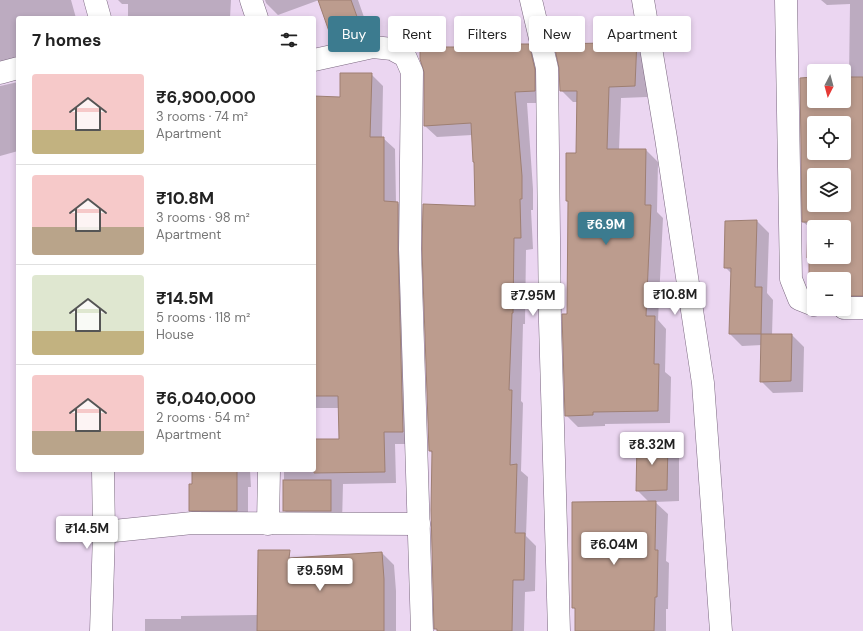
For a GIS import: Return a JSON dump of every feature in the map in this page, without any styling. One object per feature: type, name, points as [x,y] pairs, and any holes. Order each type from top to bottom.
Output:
[{"type":"street","points":[[94,0],[99,16]]},
{"type":"street","points":[[252,0],[256,16]]},
{"type":"street","points":[[531,0],[547,68],[550,322],[559,631]]},
{"type":"street","points":[[643,0],[666,138],[703,383],[721,631]]},
{"type":"street","points":[[786,0],[791,278],[799,299],[807,302]]},
{"type":"street","points":[[316,60],[373,48],[392,50],[405,56],[412,72],[410,249],[422,631]]},
{"type":"street","points":[[0,73],[16,69]]},
{"type":"street","points":[[851,308],[863,308]]},
{"type":"street","points":[[101,631],[104,532],[103,472]]},
{"type":"street","points":[[268,524],[269,472]]},
{"type":"street","points":[[104,532],[192,523],[419,524]]},
{"type":"building","points":[[318,0],[351,0],[357,16],[328,16],[328,28]]},
{"type":"building","points":[[585,43],[593,43],[593,52],[636,52],[635,86],[609,87],[607,149],[646,149],[645,205],[651,205],[646,316],[655,316],[654,364],[659,364],[658,411],[593,412],[593,415],[565,416],[562,314],[567,314],[568,201],[566,201],[566,153],[576,153],[577,91],[560,91],[559,68],[556,52],[585,52]]},
{"type":"building","points":[[521,44],[529,44],[529,52],[531,52],[535,70],[535,91],[515,92],[522,176],[522,199],[520,199],[521,238],[514,238],[513,313],[509,390],[512,390],[510,465],[517,464],[515,533],[525,533],[524,580],[513,580],[512,631],[437,631],[437,629],[434,629],[431,510],[432,451],[429,451],[422,249],[423,204],[475,206],[471,123],[424,126],[424,72],[420,59],[420,52],[446,52],[446,47],[454,47],[454,52],[521,52]]},
{"type":"building","points":[[340,73],[372,73],[370,137],[384,137],[384,201],[398,202],[403,432],[384,432],[385,472],[314,473],[316,472],[316,439],[339,439],[338,396],[316,396],[316,96],[340,97]]},
{"type":"building","points":[[851,77],[863,77],[863,296],[851,296],[851,272],[809,272],[809,264],[851,264],[851,220],[807,220],[807,222],[802,222],[800,78],[807,78],[807,108],[851,108]]},
{"type":"building","points":[[757,220],[755,287],[762,287],[761,334],[729,334],[731,268],[724,268],[725,221]]},
{"type":"building","points":[[761,334],[792,334],[791,381],[760,382]]},
{"type":"building","points":[[668,442],[667,490],[636,491],[637,443]]},
{"type":"building","points":[[192,472],[237,472],[237,511],[189,511],[189,484],[192,484]]},
{"type":"building","points":[[283,480],[331,480],[331,511],[283,511]]},
{"type":"building","points":[[656,501],[655,550],[658,550],[657,597],[655,597],[654,631],[575,631],[575,608],[572,608],[572,502]]},
{"type":"building","points":[[258,550],[290,550],[289,558],[382,552],[384,579],[384,631],[257,631]]}]
